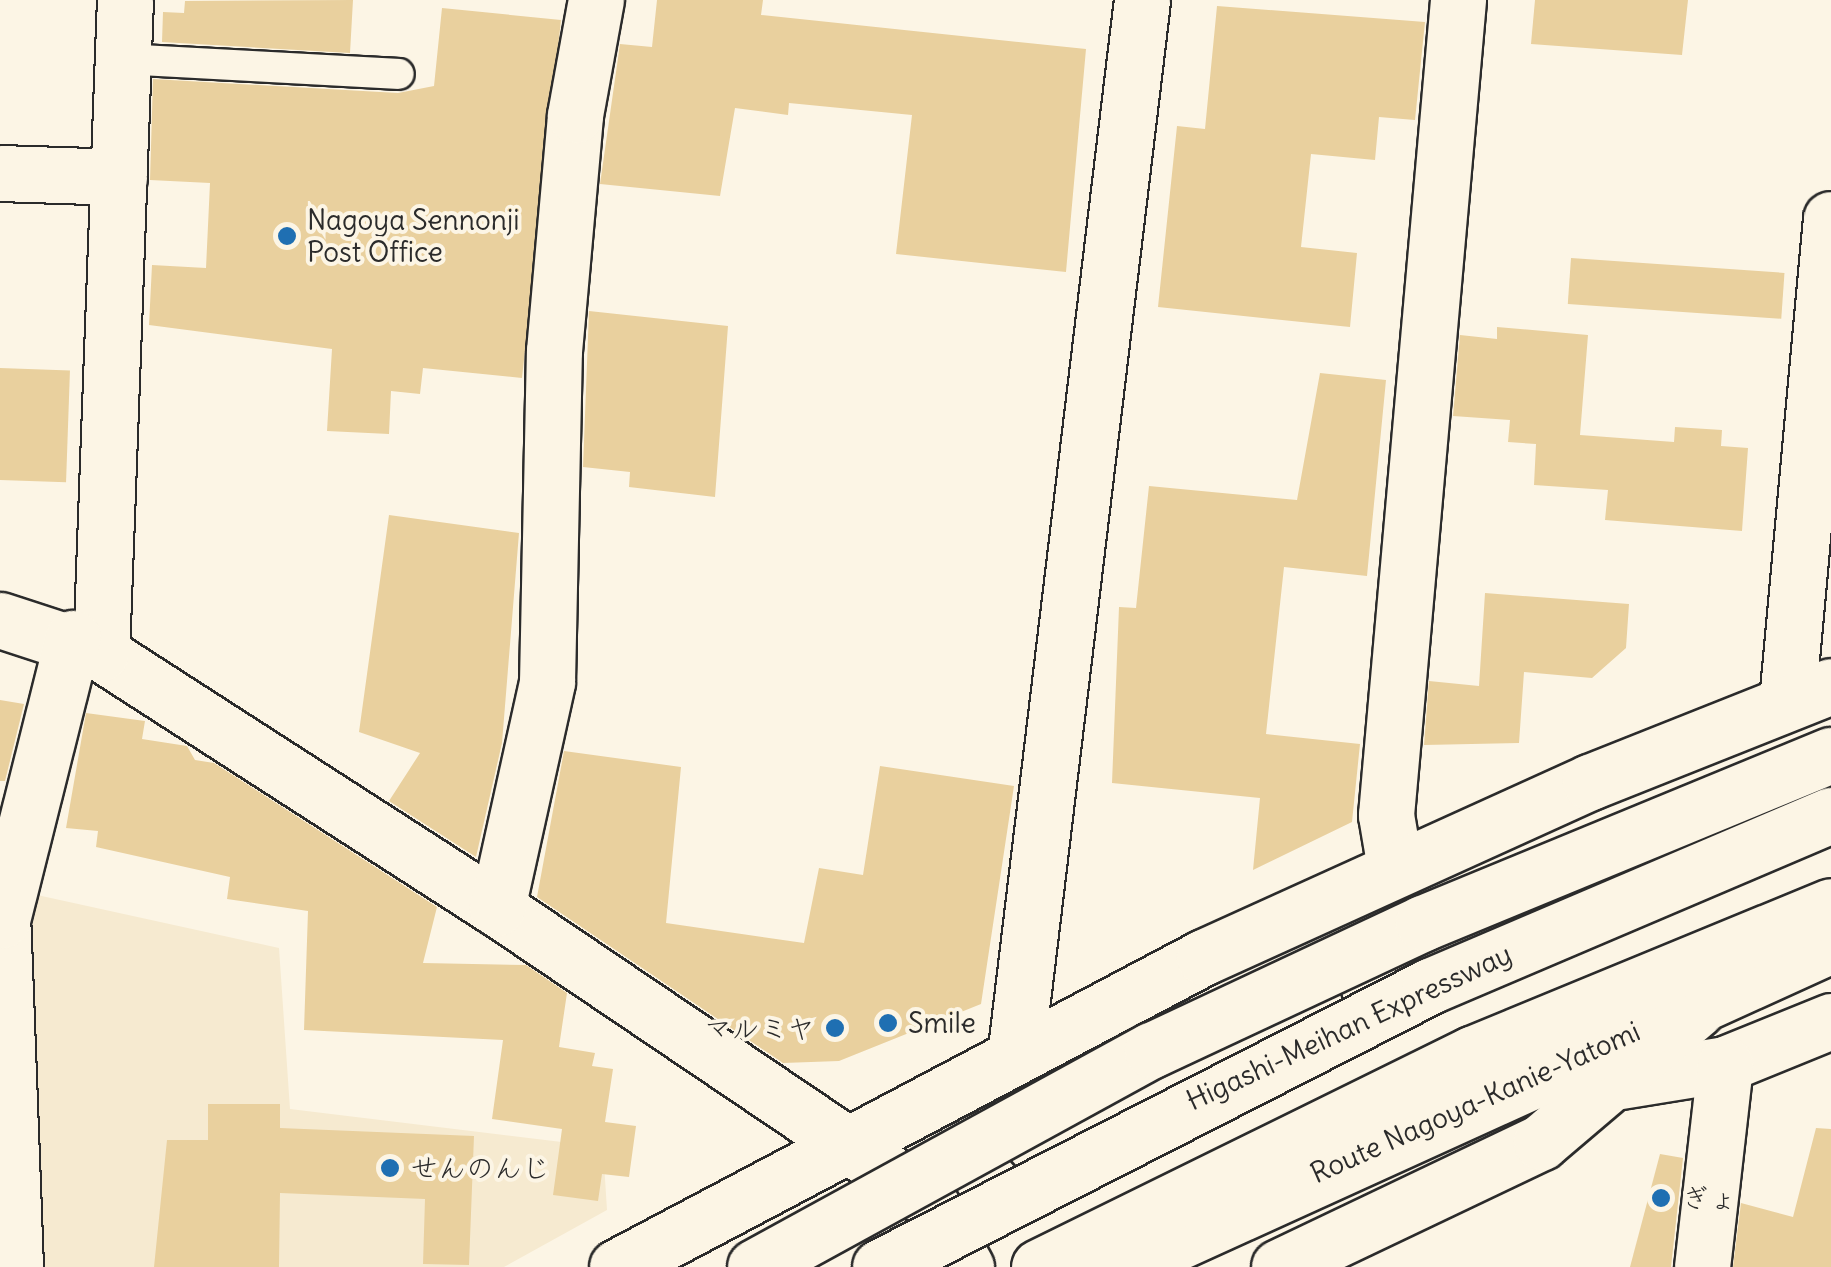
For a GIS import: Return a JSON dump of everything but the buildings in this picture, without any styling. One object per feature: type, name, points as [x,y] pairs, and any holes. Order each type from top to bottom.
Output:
[{"type":"main road","points":[[15,1267],[6,1201],[1,919],[87,646],[119,177],[125,0]]},
{"type":"main road","points":[[497,908],[546,682],[554,351],[596,0]]},
{"type":"main road","points":[[1016,1049],[1142,0]]},
{"type":"main road","points":[[1395,868],[1386,815],[1458,0]]},
{"type":"main road","points":[[0,172],[119,177]]},
{"type":"main road","points":[[617,1267],[1016,1049],[1395,868],[1809,694],[1831,219]]},
{"type":"main road","points":[[0,620],[87,646],[497,908],[928,1200],[966,1267]]},
{"type":"main road","points":[[755,1267],[1152,1050],[1423,923],[1831,755]]},
{"type":"main road","points":[[811,1267],[928,1200],[1412,954],[1831,781]]},
{"type":"main road","name":"Higashi-Meihan Expressway","points":[[880,1267],[1430,986],[1831,815]]},
{"type":"main road","points":[[1039,1267],[1472,1054],[1831,906]]},
{"type":"main road","name":"Route Nagoya-Kanie-Yatomi","points":[[1123,1267],[1713,995],[1831,945]]},
{"type":"main road","points":[[1279,1267],[1541,1142],[1620,1081],[1713,995]]},
{"type":"main road","points":[[1620,1081],[1725,1064],[1831,1021]]},
{"type":"main road","points":[[1702,1267],[1725,1064]]},
{"type":"main road","points":[[1183,1237],[1400,1207]]},
{"type":"lane","points":[[123,59],[399,74]]},
{"type":"shaded area","points":[[28,893],[279,948],[290,1109],[603,1147],[607,1210],[504,1267],[38,1267]]},
{"type":"place","name":"Nagoya Sennonji Post Office","points":[[287,236]]},
{"type":"place","name":"Smile","points":[[888,1023]]},
{"type":"place","name":"マルミヤ","points":[[835,1028]]},
{"type":"place","name":"せんのんじ","points":[[390,1168]]},
{"type":"place","name":"ぎょ","points":[[1661,1198]]}]
